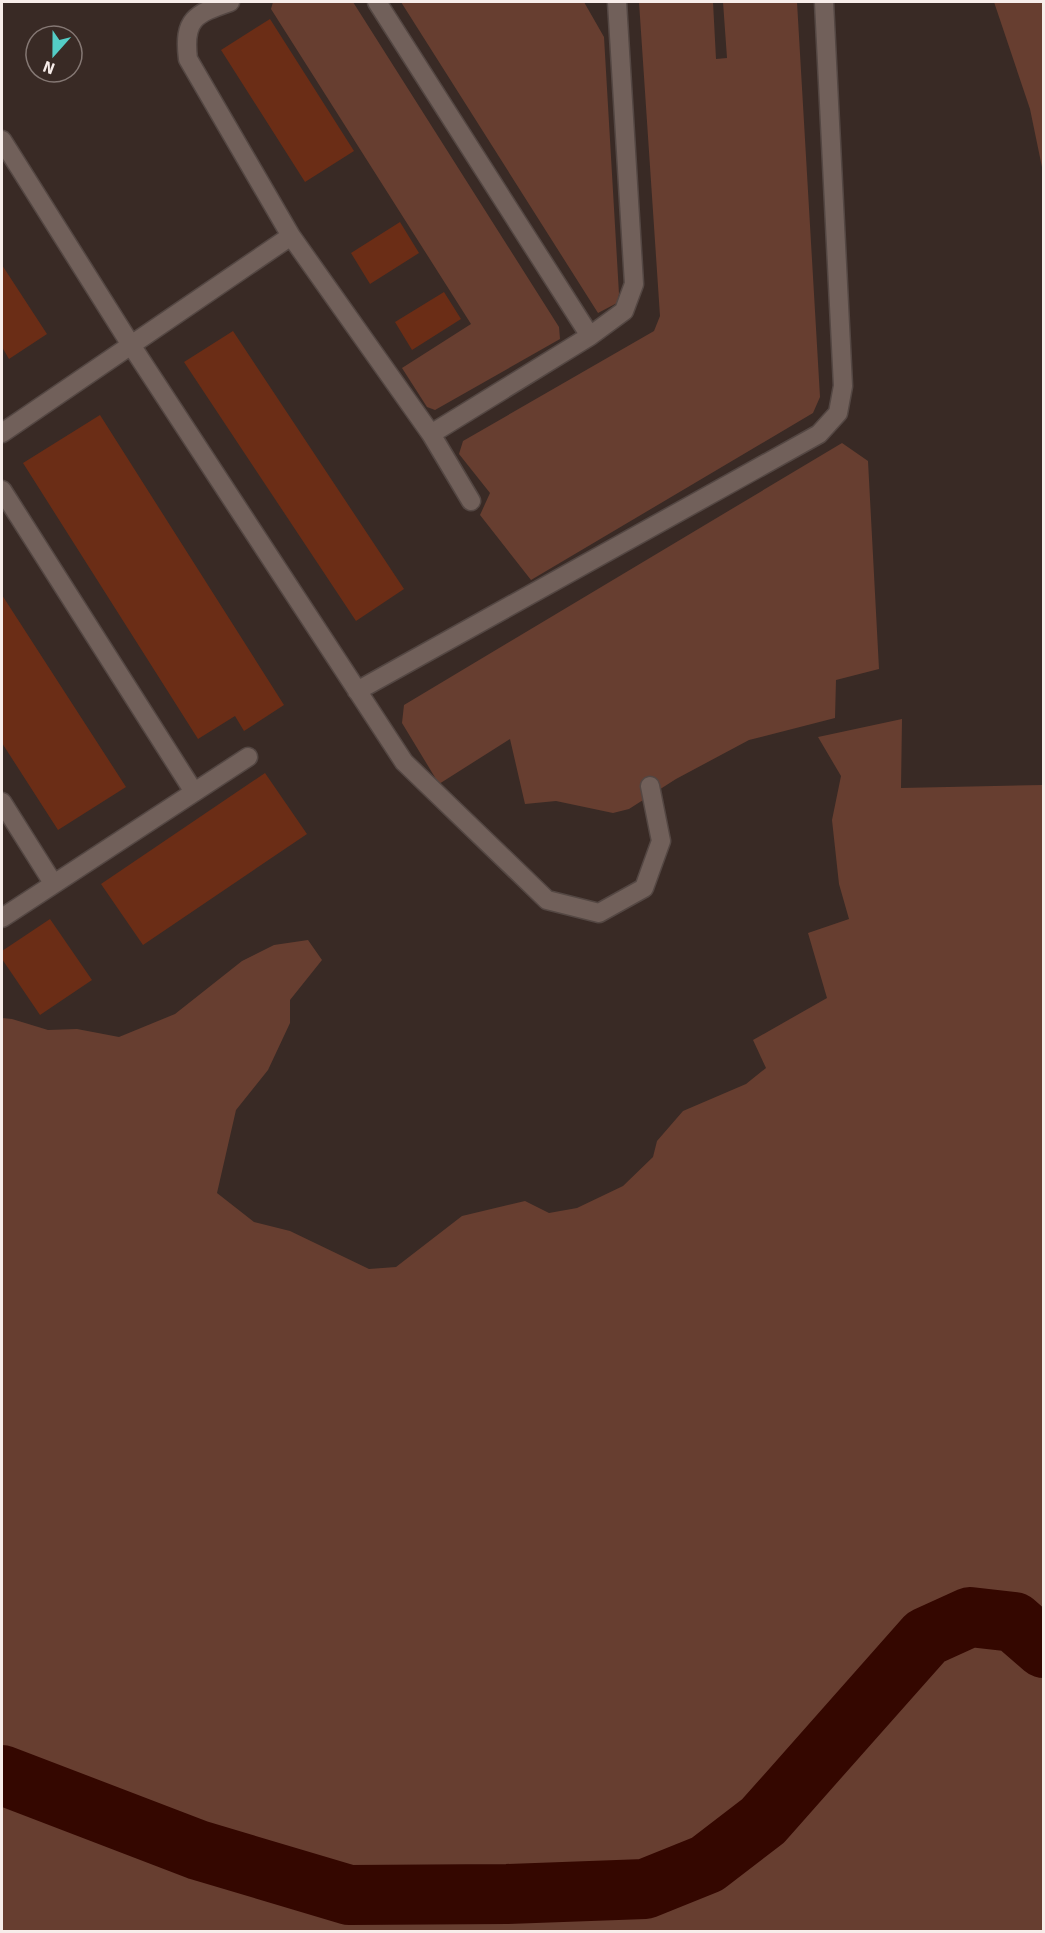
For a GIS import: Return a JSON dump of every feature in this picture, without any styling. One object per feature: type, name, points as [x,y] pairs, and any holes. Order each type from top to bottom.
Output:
[{"type":"street","points":[[230,2],[206,10],[192,21],[185,39],[188,59],[291,236],[431,435],[471,501]]},
{"type":"street","points":[[377,2],[590,336]]},
{"type":"street","points":[[431,435],[590,336],[624,311],[634,284],[617,2]]},
{"type":"street","points":[[357,690],[819,434],[838,413],[843,386],[824,2]]},
{"type":"street","points":[[2,140],[131,345],[404,762],[548,900],[599,913],[644,888],[661,841],[650,786]]},
{"type":"street","points":[[2,433],[291,236]]},
{"type":"street","points":[[2,490],[194,792]]},
{"type":"street","points":[[2,918],[248,757]]},
{"type":"street","points":[[2,802],[53,883]]},
{"type":"shaded area","points":[[273,2],[353,2],[559,327],[560,339],[435,410],[427,407],[402,368],[471,324],[271,9]]},
{"type":"shaded area","points":[[401,2],[584,2],[604,37],[619,294],[617,303],[598,313]]},
{"type":"shaded area","points":[[639,2],[713,2],[716,59],[727,58],[723,2],[797,2],[820,397],[813,413],[531,580],[480,515],[490,493],[459,454],[463,441],[654,331],[660,316]]},
{"type":"shaded area","points":[[994,2],[1043,2],[1043,172],[1030,109]]},
{"type":"shaded area","points":[[842,443],[868,461],[879,669],[836,680],[835,718],[749,740],[676,779],[629,809],[613,813],[556,801],[525,804],[510,739],[439,784],[402,723],[404,705]]},
{"type":"shaded area","points":[[902,719],[901,788],[1043,785],[1043,1931],[2,1931],[2,1018],[48,1030],[77,1029],[119,1037],[175,1014],[242,961],[274,945],[308,940],[322,960],[290,1000],[290,1023],[268,1070],[236,1110],[217,1193],[254,1222],[290,1231],[369,1269],[396,1267],[462,1216],[525,1201],[549,1213],[577,1208],[623,1186],[653,1157],[657,1141],[683,1111],[746,1084],[766,1068],[753,1040],[827,998],[808,933],[849,919],[839,884],[832,820],[841,776],[818,737]]},
{"type":"building","points":[[270,19],[354,151],[305,182],[221,50]]},
{"type":"building","points":[[400,222],[419,253],[370,284],[351,253]]},
{"type":"building","points":[[2,265],[47,334],[9,359],[2,347]]},
{"type":"building","points":[[444,292],[461,319],[412,350],[395,322]]},
{"type":"building","points":[[233,331],[404,589],[356,621],[184,362]]},
{"type":"building","points":[[100,415],[284,705],[244,731],[235,716],[198,739],[23,463]]},
{"type":"building","points":[[2,595],[126,787],[58,830],[2,743]]},
{"type":"building","points":[[265,773],[307,834],[143,945],[101,884]]},
{"type":"building","points":[[50,919],[92,980],[40,1015],[2,959],[2,951]]},
{"type":"waterway","points":[[2,1775],[198,1850],[349,1895],[507,1894],[645,1889],[707,1864],[763,1821],[926,1637],[970,1617],[1014,1622],[1044,1648]]}]
